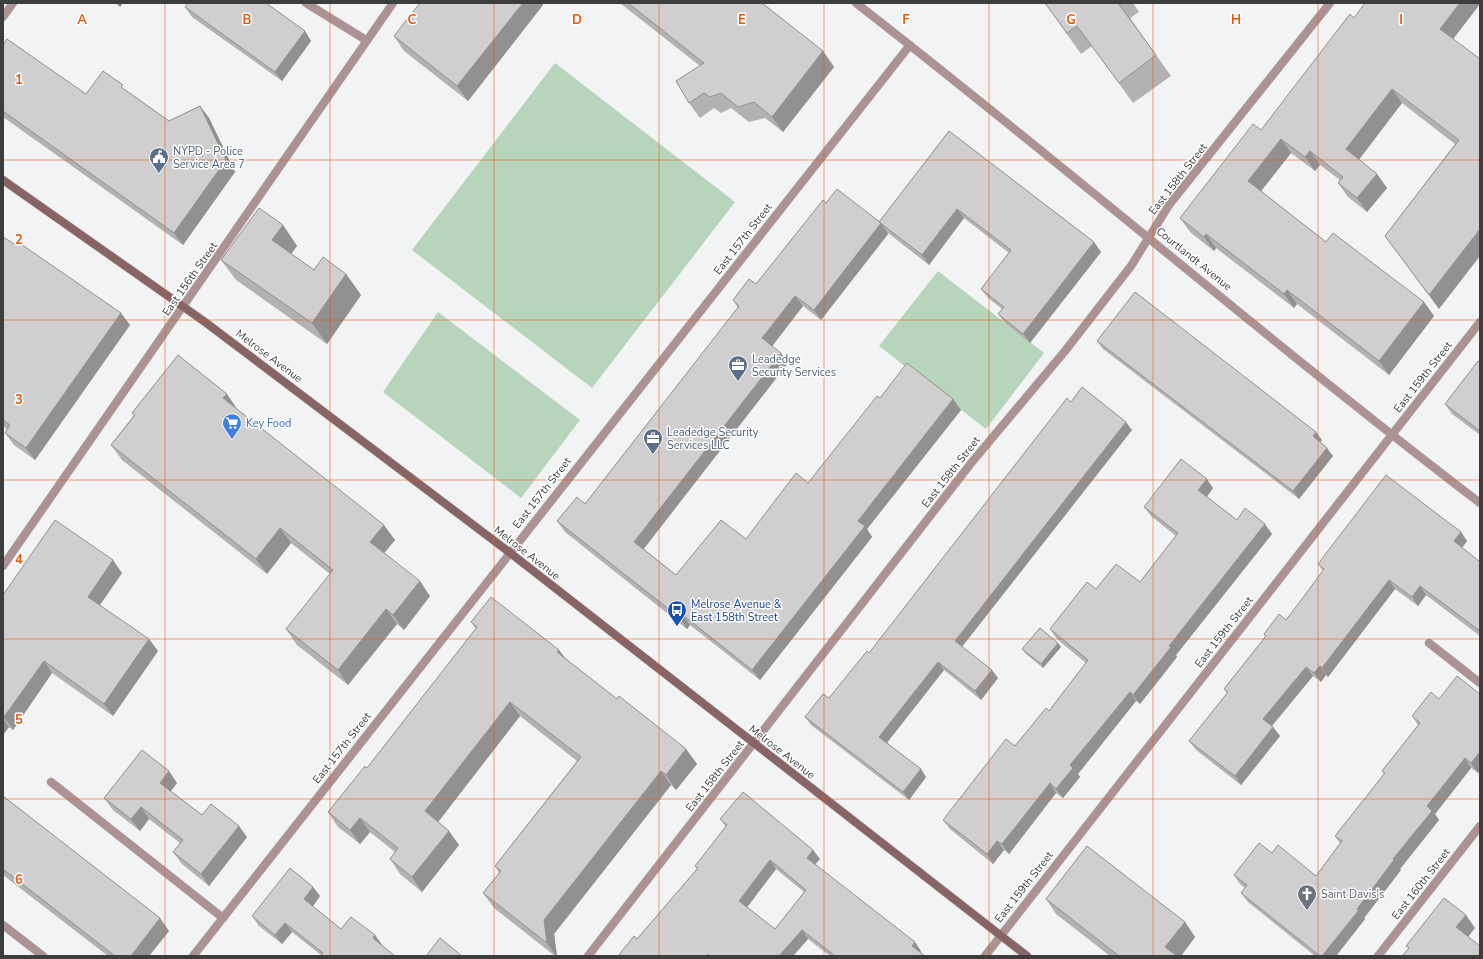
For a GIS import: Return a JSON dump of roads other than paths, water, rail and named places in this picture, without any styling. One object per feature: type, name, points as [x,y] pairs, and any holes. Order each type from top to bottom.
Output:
[{"type":"main road","name":"Melrose Avenue","points":[[3,180],[184,306],[509,552],[1027,956]]},
{"type":"street","points":[[3,17],[13,3]]},
{"type":"street","points":[[306,3],[366,40]]},
{"type":"street","name":"East 156th Street","points":[[3,566],[393,3]]},
{"type":"street","name":"Courtlandt Avenue","points":[[856,3],[1149,237],[1392,435],[1480,503]]},
{"type":"street","name":"East 158th Street","points":[[588,956],[972,462],[1065,351],[1132,266],[1169,206],[1330,3]]},
{"type":"street","name":"East 157th Street","points":[[193,956],[509,552],[910,45]]},
{"type":"street","name":"East 159th Street","points":[[985,956],[1480,322]]},
{"type":"street","points":[[1429,644],[1480,683]]},
{"type":"street","points":[[51,782],[223,918]]},
{"type":"street","name":"East 160th Street","points":[[1378,956],[1480,826]]},
{"type":"street","points":[[3,925],[43,956]]},
{"type":"place","name":"NYPD - Police Service Area 7","points":[[159,174]]},
{"type":"place","name":"Leadedge Security Services","points":[[738,382]]},
{"type":"place","name":"Key Food","points":[[232,440]]},
{"type":"place","name":"Leadedge Security Services LLC","points":[[653,455]]},
{"type":"place","name":"Melrose Avenue & East 158th Street","points":[[677,627]]},
{"type":"place","name":"Saint Davis's","points":[[1307,911]]}]
